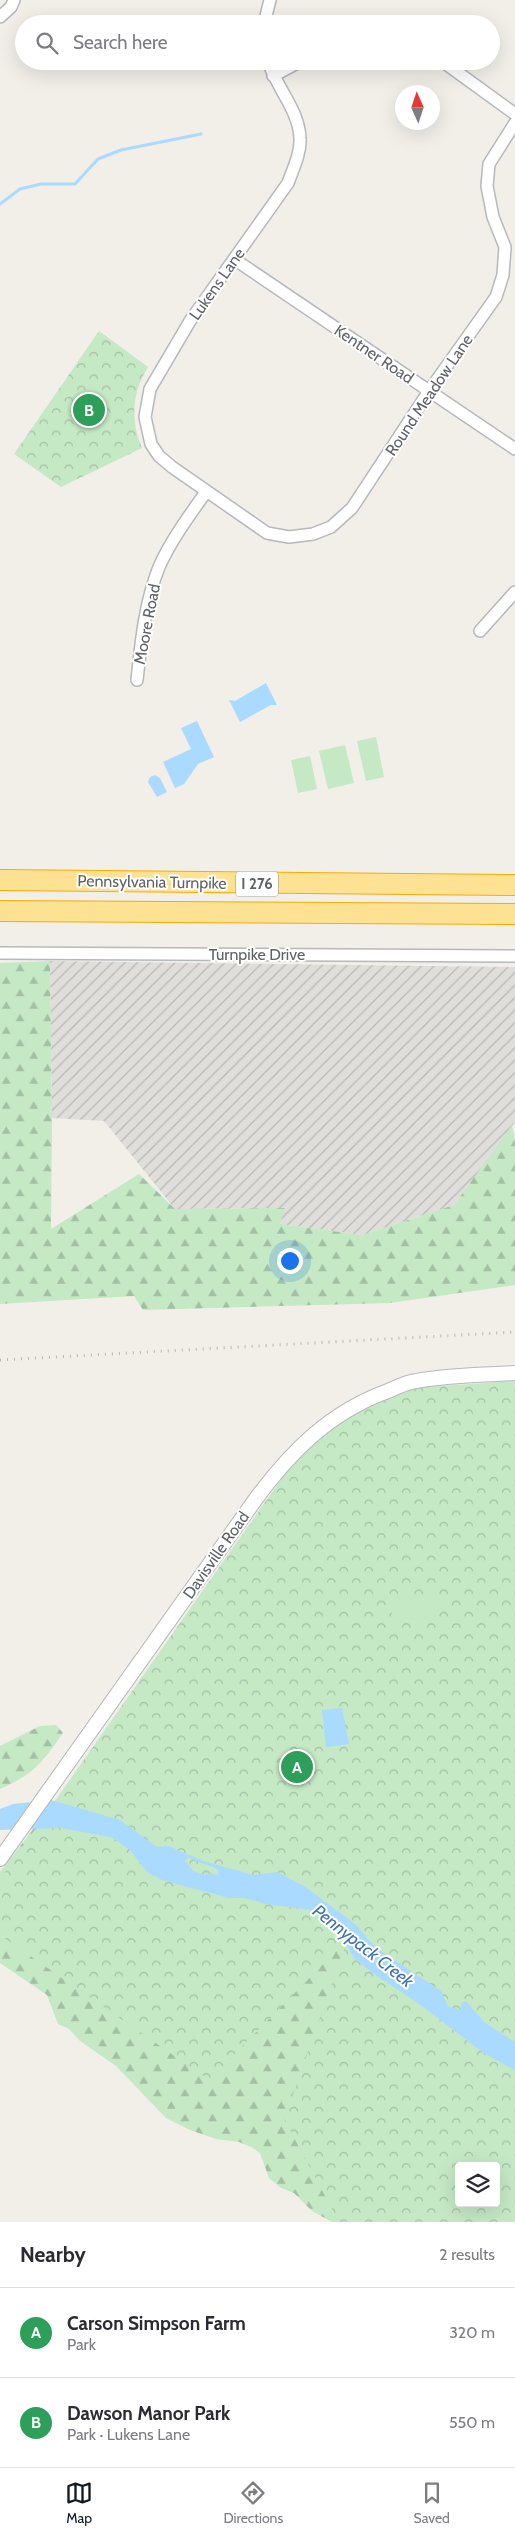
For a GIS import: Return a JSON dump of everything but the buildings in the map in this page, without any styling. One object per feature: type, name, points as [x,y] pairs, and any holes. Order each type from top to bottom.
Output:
[{"type":"highway","name":"Pennsylvania Turnpike","points":[[0,880],[515,885]]},
{"type":"highway","name":"Pennsylvania Turnpike","points":[[0,911],[515,914]]},
{"type":"street","points":[[0,17],[11,7],[14,0]]},
{"type":"street","points":[[266,15],[270,0]]},
{"type":"street","name":"Lukens Lane","points":[[206,492],[159,456],[151,444],[145,417],[150,389],[190,321],[288,183],[297,158],[300,138],[297,124],[271,70]]},
{"type":"street","points":[[273,76],[284,70]]},
{"type":"street","points":[[454,70],[515,114]]},
{"type":"street","name":"Round Meadow Lane","points":[[206,492],[267,533],[290,536],[313,534],[331,528],[352,508],[429,391],[496,297],[503,275],[505,247],[493,217],[487,186],[489,164],[515,123]]},
{"type":"street","name":"Kentner Road","points":[[234,260],[515,449]]},
{"type":"street","name":"Moore Road","points":[[137,680],[150,596],[160,566],[174,537],[206,492]]},
{"type":"street","points":[[480,631],[515,592]]},
{"type":"street","name":"Turnpike Drive","points":[[0,953],[515,956]]},
{"type":"street","name":"Davisville Road","points":[[0,1859],[257,1497],[280,1466],[309,1437],[337,1415],[369,1398],[414,1381],[515,1373]]},
{"type":"shaded area","points":[[50,961],[515,967],[515,1122],[454,1205],[362,1235],[280,1224],[284,1208],[175,1209],[104,1121],[52,1118]]},
{"type":"green space","points":[[99,331],[148,367],[139,386],[134,407],[138,438],[142,448],[61,487],[14,454]]},
{"type":"green space","points":[[376,737],[384,777],[366,781],[357,741]]},
{"type":"green space","points":[[345,745],[354,783],[328,789],[319,751]]},
{"type":"green space","points":[[310,756],[317,789],[298,793],[291,760]]},
{"type":"green space","points":[[50,961],[51,1229],[139,1174],[175,1209],[285,1208],[280,1224],[362,1235],[454,1205],[512,1125],[515,1140],[515,1285],[390,1303],[143,1310],[134,1296],[0,1304],[0,963]]},
{"type":"green space","points":[[515,1381],[515,2222],[339,2222],[284,2119],[348,1939],[209,2080],[0,1935],[0,1879],[284,1475],[305,1448],[332,1424],[412,1388]]},
{"type":"green space","points":[[437,1594],[438,1617],[392,1620],[391,1597]]},
{"type":"green space","points":[[56,1725],[63,1733],[43,1760],[29,1773],[0,1789],[0,1746],[40,1726]]},
{"type":"green space","points":[[34,1828],[61,1828],[311,1910],[459,2033],[497,2162],[455,2162],[455,2207],[500,2207],[500,2171],[515,2222],[332,2222],[312,2211],[294,2193],[281,2188],[269,2178],[260,2153],[251,2147],[239,2142],[216,2139],[190,2130],[166,2118],[116,2066],[80,2041],[69,2029],[58,2024],[47,1995],[0,1963],[0,1872]]},
{"type":"water","points":[[266,683],[277,705],[271,705],[240,722],[229,700],[235,701]]},
{"type":"water","points":[[197,721],[214,757],[198,764],[184,784],[175,788],[163,762],[191,749],[181,728]]},
{"type":"water","points":[[155,775],[160,778],[167,792],[157,797],[148,782],[150,777]]},
{"type":"water","points":[[342,1708],[349,1744],[326,1747],[322,1710]]},
{"type":"water","name":"Pennypack Creek","points":[[51,1800],[120,1820],[157,1847],[169,1846],[203,1861],[253,1875],[277,1872],[304,1886],[355,1924],[375,1947],[441,1991],[448,2006],[460,2010],[462,2003],[466,2001],[484,2022],[515,2042],[515,2070],[485,2054],[418,2003],[371,1972],[354,1958],[339,1932],[311,1910],[266,1904],[245,1898],[229,1898],[162,1880],[147,1872],[130,1850],[111,1837],[61,1828],[0,1830],[0,1809],[13,1804]],"holes":[[[189,1857],[213,1867],[219,1872],[217,1875],[208,1873],[205,1875],[193,1871],[185,1861]]]},
{"type":"waterway","points":[[0,204],[20,189],[41,184],[75,184],[98,159],[121,150],[201,134]]},
{"type":"railway","points":[[0,1360],[515,1332]]},
{"type":"place","name":"Dawson Manor Park","points":[[89,410]]},
{"type":"place","name":"Carson Simpson Farm","points":[[297,1767]]}]
